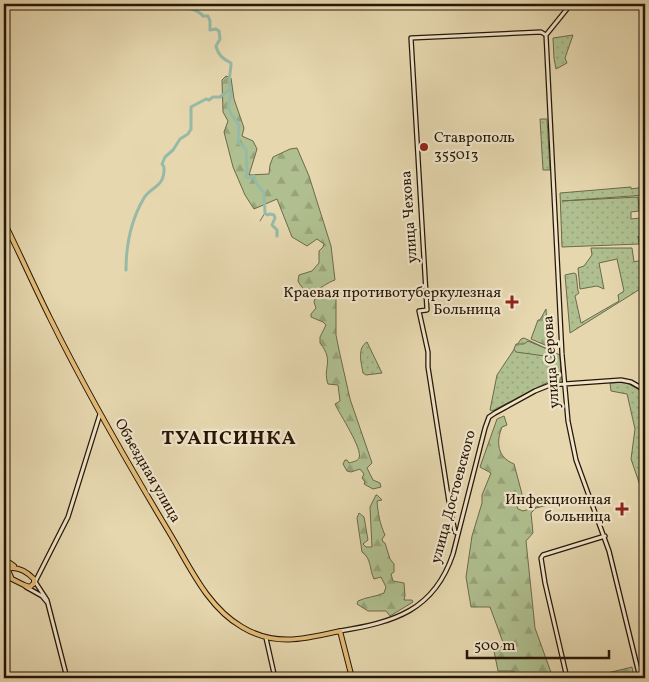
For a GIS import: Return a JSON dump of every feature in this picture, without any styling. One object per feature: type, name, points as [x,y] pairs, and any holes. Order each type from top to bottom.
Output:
[{"type":"main road","name":"Объездная улица","points":[[4,222],[50,318],[107,424],[212,600],[222,612],[236,623],[248,631],[266,638],[292,640],[340,631]]},
{"type":"main road","points":[[4,552],[8,561],[28,575],[34,582],[30,586],[24,585],[4,575]]},
{"type":"main road","points":[[4,566],[16,568]]},
{"type":"main road","points":[[4,566],[14,580]]},
{"type":"main road","points":[[9,575],[10,570],[16,568]]},
{"type":"main road","points":[[340,631],[352,678]]},
{"type":"street","points":[[546,35],[571,4]]},
{"type":"street","name":"улица Чехова","points":[[458,533],[455,532],[449,502],[428,367],[428,352],[419,311],[427,310],[411,38],[533,32],[541,32],[546,35]]},
{"type":"street","name":"улица Серова","points":[[546,35],[564,383],[568,421],[576,460],[604,536],[640,678]]},
{"type":"street","name":"улица Достоевского","points":[[340,631],[392,619],[411,611],[436,589],[448,568],[489,417],[545,386],[564,383],[626,380],[645,390]]},
{"type":"street","points":[[40,586],[34,582],[39,576],[68,516],[101,413]]},
{"type":"street","points":[[96,428],[100,424],[107,424]]},
{"type":"street","points":[[567,678],[545,583],[542,558],[543,555],[604,536]]},
{"type":"street","points":[[28,575],[35,575],[41,571]]},
{"type":"street","points":[[39,576],[40,586],[46,597],[67,678]]},
{"type":"street","points":[[24,585],[42,596],[48,605]]},
{"type":"street","points":[[266,638],[276,678]]},
{"type":"green space","points":[[573,35],[565,58],[567,63],[556,69],[553,38]]},
{"type":"green space","points":[[226,76],[231,78],[234,99],[244,128],[242,136],[253,141],[257,149],[249,175],[269,174],[273,157],[290,149],[297,148],[309,176],[331,246],[335,280],[315,291],[306,291],[302,287],[298,281],[299,275],[312,271],[319,263],[319,251],[324,244],[317,239],[307,246],[292,237],[277,199],[254,209],[245,195],[233,167],[224,132],[228,121],[223,112],[222,80]]},
{"type":"green space","points":[[540,119],[547,119],[550,170],[543,170]]},
{"type":"green space","points":[[631,187],[631,189],[645,187],[645,195],[562,201],[638,197],[639,211],[631,212],[631,219],[640,218],[641,243],[638,236],[639,244],[562,247],[560,193]]},
{"type":"green space","points":[[591,248],[632,248],[634,262],[644,262],[645,286],[570,333],[565,275],[576,274],[579,293],[575,296],[581,323],[619,301],[618,295],[624,291],[617,259],[599,263],[604,289],[597,286],[580,289],[578,268],[584,266],[592,255]]},
{"type":"green space","points":[[334,294],[336,296],[336,335],[350,399],[372,463],[367,468],[373,480],[380,483],[381,487],[373,489],[364,484],[365,482],[362,478],[364,474],[360,469],[351,472],[347,471],[343,464],[345,460],[349,463],[359,458],[358,447],[335,404],[340,401],[338,385],[328,384],[326,373],[328,360],[320,343],[320,337],[326,325],[311,317],[316,308],[315,299]]},
{"type":"green space","points":[[546,309],[548,342],[551,342],[552,348],[531,339],[538,320],[540,320]]},
{"type":"green space","points":[[524,338],[560,355],[561,380],[548,382],[492,411],[490,410],[497,375],[521,339]]},
{"type":"green space","points":[[528,341],[552,351],[552,357],[516,352],[514,349],[516,344],[524,344]]},
{"type":"green space","points":[[367,342],[382,373],[366,375],[363,373],[361,352]]},
{"type":"green space","points":[[625,382],[645,393],[645,500],[631,459],[635,429],[627,394],[611,391],[610,383]]},
{"type":"green space","points":[[504,416],[507,425],[502,427],[499,448],[504,457],[514,464],[522,494],[521,501],[516,504],[518,509],[523,511],[548,505],[536,508],[531,513],[533,533],[526,541],[535,628],[553,678],[524,678],[513,671],[498,671],[494,651],[504,645],[490,607],[471,607],[466,577],[472,536],[482,503],[482,495],[491,473],[480,467],[497,419]]},
{"type":"green space","points":[[376,495],[382,500],[377,501],[378,510],[385,535],[382,539],[394,564],[394,572],[391,574],[393,581],[404,583],[404,600],[412,600],[413,602],[390,616],[386,611],[368,611],[357,604],[358,601],[384,593],[386,587],[381,577],[374,579],[369,561],[362,552],[357,518],[359,513],[364,517],[368,540],[363,544],[366,547],[372,547],[370,507]]},
{"type":"green space","points":[[632,667],[634,678],[587,678]]},
{"type":"waterway","points":[[178,4],[195,10],[203,16],[208,16],[210,30],[216,29],[219,31],[220,39],[216,46],[218,52],[231,63],[229,82],[231,95],[228,106],[239,125],[238,142],[246,149],[246,177],[254,176],[256,183],[264,193],[265,213],[267,215],[274,215],[275,218],[272,225],[277,230],[277,236]]},
{"type":"waterway","points":[[126,270],[128,242],[139,206],[147,194],[160,183],[164,174],[162,164],[165,157],[191,129],[191,107],[206,99],[220,97],[230,89]]},
{"type":"waterway","points":[[260,221],[265,213]]},
{"type":"place","name":"Ставрополь 355013","points":[[424,147]]},
{"type":"place","name":"Краевая противотуберкулезная Больница","points":[[512,302]]},
{"type":"place","name":"Инфекционная больница","points":[[622,509]]},
{"type":"district","name":"ТУАПСИНКА","points":[[229,439]]}]
